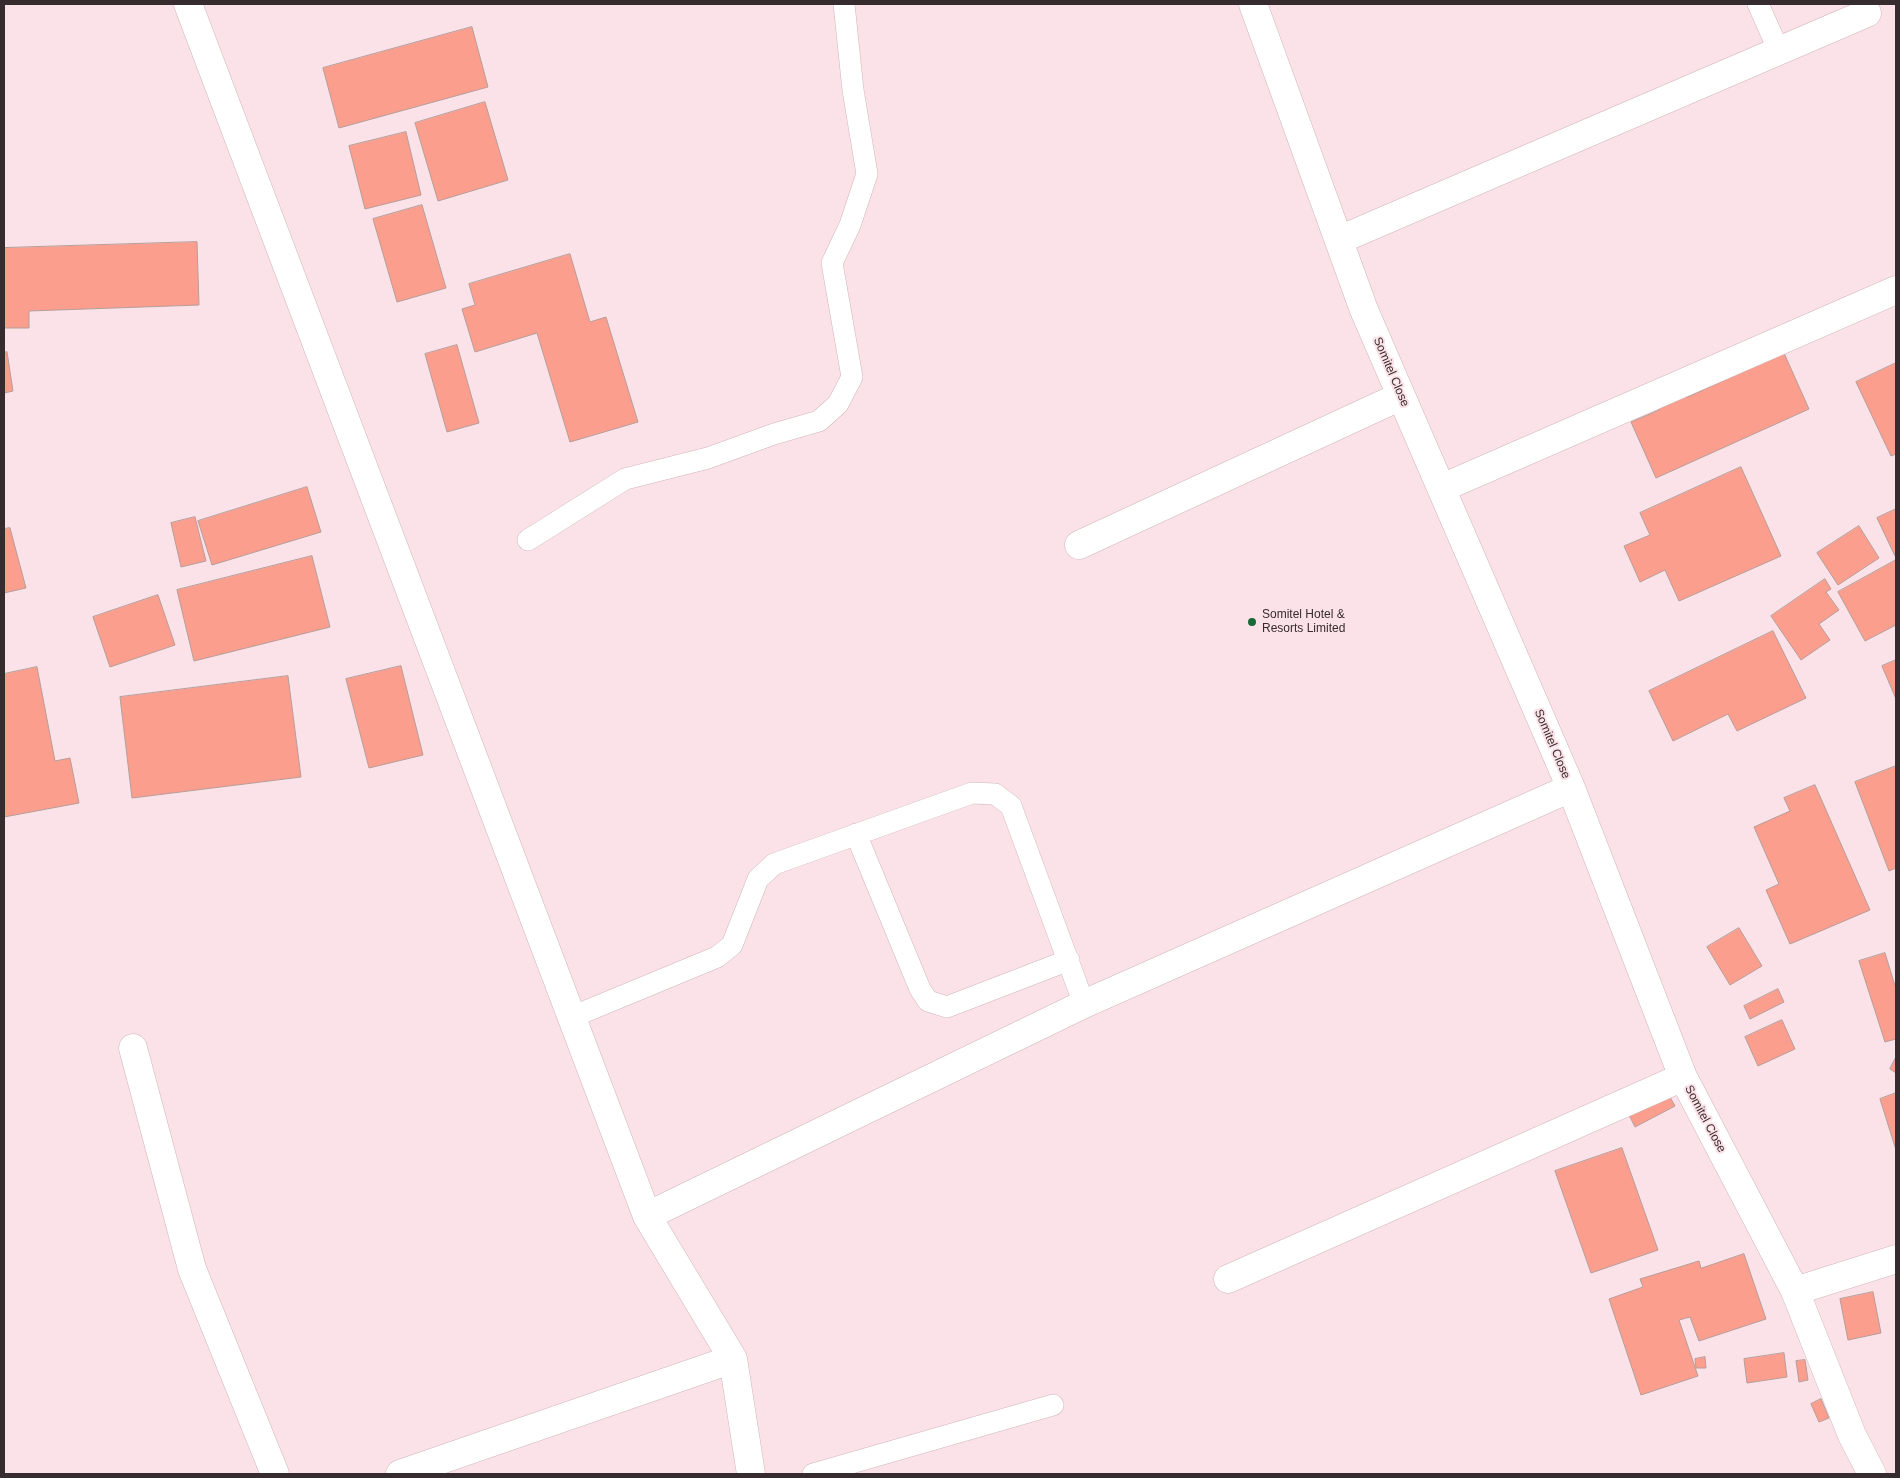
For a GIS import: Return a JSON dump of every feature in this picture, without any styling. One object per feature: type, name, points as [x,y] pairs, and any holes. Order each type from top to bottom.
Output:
[{"type":"street","points":[[188,4],[648,1216],[733,1359],[751,1474]]},
{"type":"street","name":"Somitel Close","points":[[1253,4],[1364,310],[1571,788],[1683,1077],[1795,1291],[1852,1435],[1872,1474]]},
{"type":"street","points":[[1339,240],[1867,13]]},
{"type":"street","points":[[1442,488],[1896,290]]},
{"type":"street","points":[[1079,545],[1401,396]]},
{"type":"street","points":[[648,1216],[1084,1004],[1571,788]]},
{"type":"street","points":[[133,1048],[192,1269],[275,1474]]},
{"type":"street","points":[[1228,1279],[1683,1077]]},
{"type":"street","points":[[1795,1291],[1896,1259]]},
{"type":"street","points":[[400,1474],[733,1359]]},
{"type":"lane","points":[[528,540],[625,480],[708,458],[774,434],[819,421],[838,404],[852,377],[832,263],[850,225],[867,174],[853,90],[844,4]]},
{"type":"lane","points":[[1758,4],[1779,51]]},
{"type":"lane","points":[[572,1017],[717,957],[732,946],[758,879],[774,864],[972,793],[995,794],[1011,806],[1084,1004]]},
{"type":"lane","points":[[856,834],[920,989],[928,1001],[947,1007],[1069,960]]},
{"type":"lane","points":[[813,1474],[1053,1405]]},
{"type":"building","points":[[472,27],[488,87],[339,128],[323,68]]},
{"type":"building","points":[[485,102],[508,180],[438,201],[415,123]]},
{"type":"building","points":[[406,132],[421,195],[365,209],[349,146]]},
{"type":"building","points":[[422,205],[446,288],[397,302],[373,219]]},
{"type":"building","points":[[197,242],[199,305],[29,311],[29,328],[4,328],[4,248]]},
{"type":"building","points":[[570,254],[590,322],[606,317],[638,422],[570,442],[537,333],[475,352],[462,309],[475,305],[469,284]]},
{"type":"building","points":[[457,345],[479,423],[447,432],[425,354]]},
{"type":"building","points":[[7,352],[13,391],[4,393],[4,353]]},
{"type":"building","points":[[1784,353],[1809,409],[1656,478],[1631,422],[1659,410],[1655,401],[1684,388],[1687,397]]},
{"type":"building","points":[[1896,363],[1896,454],[1891,456],[1856,382]]},
{"type":"building","points":[[1741,467],[1781,556],[1679,601],[1665,570],[1640,582],[1624,546],[1650,535],[1640,513]]},
{"type":"building","points":[[307,487],[321,532],[212,565],[198,521]]},
{"type":"building","points":[[1896,509],[1896,555],[1895,556],[1877,518]]},
{"type":"building","points":[[195,517],[206,561],[181,567],[171,523]]},
{"type":"building","points":[[1859,526],[1879,558],[1838,585],[1817,553]]},
{"type":"building","points":[[10,528],[26,588],[4,593],[4,529]]},
{"type":"building","points":[[312,556],[330,627],[194,661],[177,590]]},
{"type":"building","points":[[1896,560],[1896,625],[1865,641],[1838,592]]},
{"type":"building","points":[[1825,579],[1831,589],[1826,592],[1839,610],[1819,624],[1830,640],[1801,660],[1771,616]]},
{"type":"building","points":[[158,595],[175,645],[110,667],[93,617]]},
{"type":"building","points":[[1773,631],[1806,698],[1737,731],[1728,714],[1673,741],[1649,691]]},
{"type":"building","points":[[1896,660],[1896,699],[1882,666]]},
{"type":"building","points":[[401,666],[423,755],[369,768],[346,679]]},
{"type":"building","points":[[37,667],[55,761],[70,758],[79,803],[4,817],[4,674]]},
{"type":"building","points":[[288,676],[301,777],[132,798],[120,697]]},
{"type":"building","points":[[1896,766],[1896,868],[1889,871],[1855,782]]},
{"type":"building","points":[[1815,785],[1870,910],[1790,944],[1766,890],[1779,884],[1754,827],[1790,811],[1784,798]]},
{"type":"building","points":[[1739,928],[1762,966],[1730,985],[1707,947]]},
{"type":"building","points":[[1885,953],[1896,989],[1896,1039],[1885,1042],[1859,961]]},
{"type":"building","points":[[1778,989],[1784,1002],[1750,1019],[1744,1006]]},
{"type":"building","points":[[1782,1020],[1795,1049],[1758,1066],[1745,1037]]},
{"type":"building","points":[[1896,1057],[1896,1073],[1890,1069]]},
{"type":"building","points":[[1665,1088],[1675,1106],[1635,1127],[1626,1109]]},
{"type":"building","points":[[1896,1093],[1896,1150],[1880,1099]]},
{"type":"building","points":[[1622,1148],[1658,1250],[1591,1273],[1555,1171]]},
{"type":"building","points":[[1744,1254],[1766,1319],[1699,1341],[1690,1317],[1679,1320],[1698,1376],[1641,1395],[1609,1299],[1643,1287],[1640,1279],[1699,1261],[1701,1268]]},
{"type":"building","points":[[1873,1292],[1881,1333],[1848,1340],[1840,1299]]},
{"type":"building","points":[[1784,1353],[1787,1377],[1747,1383],[1744,1359]]},
{"type":"building","points":[[1705,1357],[1706,1368],[1696,1368],[1695,1359]]},
{"type":"building","points":[[1805,1360],[1808,1380],[1799,1382],[1796,1361]]},
{"type":"building","points":[[1821,1399],[1829,1418],[1819,1422],[1811,1404]]},
{"type":"place","name":"Somitel Hotel & Resorts Limited","points":[[1252,622]]}]
